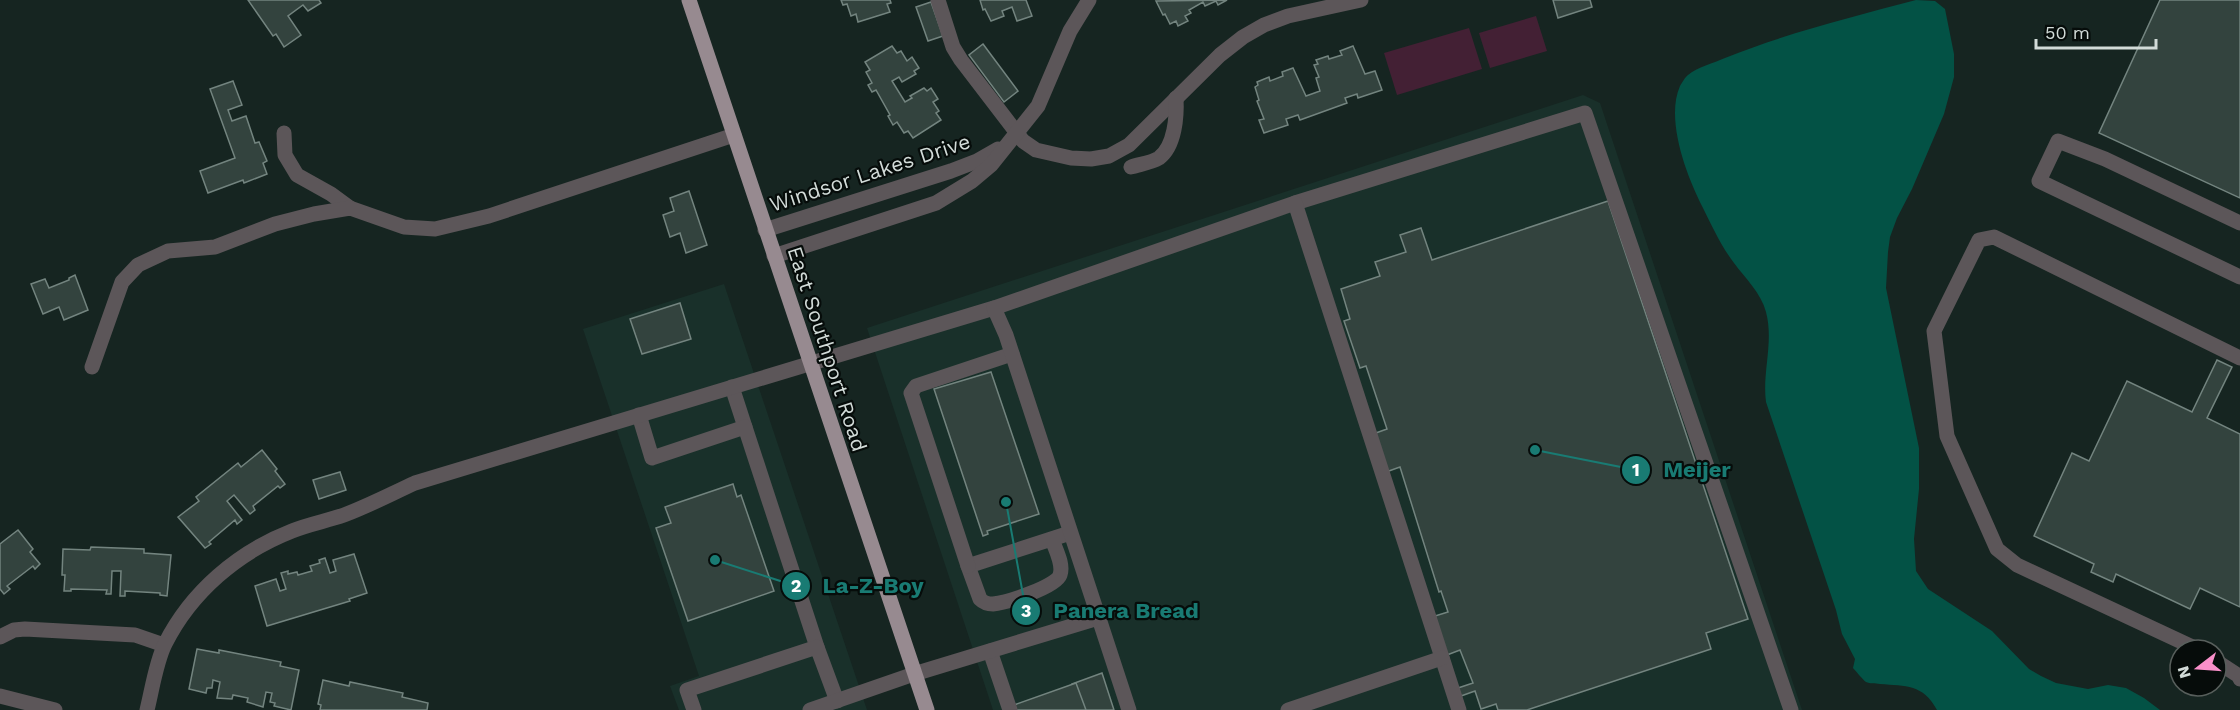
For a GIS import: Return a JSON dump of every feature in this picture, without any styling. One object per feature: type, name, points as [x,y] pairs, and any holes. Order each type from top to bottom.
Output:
[{"type":"main road","name":"East Southport Road","points":[[689,0],[927,710]]},
{"type":"street","points":[[938,0],[959,57],[1026,145],[1036,150],[1086,160],[1103,158],[1129,145],[1228,48],[1254,30],[1290,15],[1361,0]]},
{"type":"street","name":"Windsor Lakes Drive","points":[[774,256],[936,203],[972,181],[991,165],[1038,106],[1070,31],[1089,0]]},
{"type":"street","points":[[1131,167],[1153,161],[1164,152],[1176,126],[1176,98]]},
{"type":"street","points":[[147,710],[164,645],[184,614],[207,585],[232,563],[271,540],[294,530],[345,514],[415,483],[994,308],[1295,203],[1585,113],[1791,710]]},
{"type":"street","points":[[284,133],[285,155],[297,176],[331,194],[350,208],[404,227],[435,229],[489,216],[734,135]]},
{"type":"street","name":"Windsor Lakes Drive","points":[[765,230],[951,171],[993,152],[1017,135]]},
{"type":"street","points":[[2240,223],[2105,159],[2058,141],[2039,182],[2240,278]]},
{"type":"street","points":[[1295,203],[1459,710]]},
{"type":"street","points":[[92,366],[122,282],[138,265],[168,251],[215,247],[275,224],[350,208]]},
{"type":"street","points":[[2173,638],[2017,565],[1997,549],[1947,436],[1934,331],[1979,240],[1994,237],[2240,358]]},
{"type":"street","points":[[994,308],[1012,354],[1129,710]]},
{"type":"street","points":[[1012,354],[916,386],[911,393],[980,599],[984,603],[995,604],[1044,588],[1057,581],[1061,566],[1052,539]]},
{"type":"street","points":[[732,387],[817,647],[837,701]]},
{"type":"street","points":[[639,415],[652,458],[744,427]]},
{"type":"street","points":[[968,566],[1070,533]]},
{"type":"street","points":[[810,710],[914,674],[1098,618]]},
{"type":"street","points":[[0,637],[14,630],[25,629],[135,635],[164,645]]},
{"type":"street","points":[[694,710],[687,690],[817,647]]},
{"type":"street","points":[[990,651],[1010,710]]},
{"type":"street","points":[[1288,710],[1442,658]]},
{"type":"street","points":[[2228,669],[2240,679]]},
{"type":"street","points":[[0,696],[54,710]]},
{"type":"shaded area","points":[[1916,0],[1935,1],[1945,9],[1954,54],[1954,77],[1944,114],[1897,218],[1890,237],[1888,252],[1886,288],[1919,448],[1919,489],[1914,539],[1916,571],[1928,589],[1992,631],[2029,669],[2041,676],[2056,683],[2088,689],[2108,685],[2126,688],[2160,710],[1937,710],[1926,695],[1920,691],[1906,686],[1868,683],[1853,668],[1855,659],[1842,634],[1766,402],[1765,380],[1769,335],[1764,305],[1721,243],[1691,181],[1676,131],[1676,100],[1680,86],[1686,77],[1701,67],[1796,33]]},
{"type":"shaded area","points":[[1536,16],[1547,51],[1490,68],[1479,33]]},
{"type":"shaded area","points":[[1469,28],[1482,69],[1397,95],[1384,53]]},
{"type":"shaded area","points":[[1583,95],[1600,103],[1802,710],[993,710],[867,328]]},
{"type":"shaded area","points":[[724,284],[867,710],[679,710],[670,686],[699,676],[583,329]]},
{"type":"building","points":[[248,0],[319,0],[321,3],[308,11],[303,5],[288,16],[301,35],[284,47],[276,34],[273,36]]},
{"type":"building","points":[[841,0],[890,0],[891,3],[887,4],[890,12],[858,22],[856,14],[851,16],[847,4],[843,5]]},
{"type":"building","points":[[980,0],[1026,0],[1032,16],[1017,21],[1012,7],[1002,11],[1004,16],[991,21],[985,9],[983,10]]},
{"type":"building","points":[[1227,0],[1218,5],[1216,1],[1205,6],[1203,2],[1189,10],[1191,13],[1185,16],[1188,21],[1178,26],[1176,21],[1170,24],[1156,1]]},
{"type":"building","points":[[1553,0],[1590,0],[1592,7],[1558,18]]},
{"type":"building","points":[[2160,0],[2240,0],[2240,198],[2099,133]]},
{"type":"building","points":[[931,2],[943,36],[928,41],[916,7]]},
{"type":"building","points":[[983,44],[1018,91],[1004,102],[969,55]]},
{"type":"building","points":[[892,46],[897,53],[901,51],[907,61],[912,57],[919,68],[914,71],[916,74],[902,82],[899,77],[892,81],[905,102],[912,98],[910,96],[924,88],[927,91],[931,88],[938,99],[933,102],[939,111],[936,113],[941,120],[913,138],[908,131],[904,133],[897,122],[893,125],[876,90],[872,92],[868,85],[872,83],[866,72],[870,70],[865,62]]},
{"type":"building","points":[[1353,46],[1365,74],[1375,71],[1382,90],[1358,98],[1357,94],[1345,98],[1347,103],[1300,120],[1298,115],[1286,119],[1288,125],[1264,133],[1259,120],[1264,119],[1257,101],[1259,100],[1255,87],[1258,85],[1257,82],[1269,77],[1270,81],[1283,76],[1282,72],[1293,68],[1306,96],[1320,91],[1316,78],[1319,77],[1314,65],[1318,64],[1316,60],[1342,55],[1340,51]]},
{"type":"building","points":[[233,81],[242,105],[228,110],[232,121],[246,116],[255,143],[259,142],[267,161],[263,163],[267,174],[208,193],[200,171],[235,158],[210,89]]},
{"type":"building","points":[[689,191],[707,245],[686,253],[680,233],[670,237],[663,215],[674,211],[670,198]]},
{"type":"building","points":[[1608,201],[1748,619],[1706,633],[1711,649],[1527,710],[1498,710],[1496,704],[1481,709],[1475,691],[1461,696],[1458,688],[1473,683],[1460,650],[1447,655],[1435,616],[1448,612],[1441,591],[1439,592],[1400,467],[1386,472],[1373,434],[1387,429],[1366,366],[1360,368],[1344,321],[1350,319],[1341,289],[1380,276],[1375,262],[1406,252],[1400,235],[1421,228],[1432,260]]},
{"type":"building","points":[[75,275],[88,310],[64,320],[59,307],[43,314],[31,284],[45,279],[49,288]]},
{"type":"building","points":[[680,303],[691,339],[642,354],[630,319]]},
{"type":"building","points":[[2217,360],[2232,367],[2207,418],[2240,434],[2240,607],[2200,588],[2190,609],[2116,574],[2113,582],[2091,572],[2094,564],[2034,536],[2072,453],[2089,461],[2127,381],[2192,412]]},
{"type":"building","points":[[991,372],[1039,514],[987,531],[988,534],[983,536],[934,389]]},
{"type":"building","points":[[262,450],[285,484],[280,488],[278,486],[253,506],[255,510],[250,514],[234,495],[227,501],[242,520],[237,524],[235,520],[205,548],[178,517],[199,501],[196,497],[238,463],[241,467]]},
{"type":"building","points":[[340,472],[346,490],[319,499],[313,480]]},
{"type":"building","points":[[733,484],[737,497],[741,495],[774,591],[688,621],[656,528],[671,523],[665,507]]},
{"type":"building","points":[[18,530],[33,549],[30,552],[40,564],[35,569],[33,566],[7,586],[10,589],[4,594],[0,589],[0,544]]},
{"type":"building","points":[[91,547],[144,549],[144,553],[171,555],[167,596],[160,595],[160,593],[125,591],[125,596],[120,596],[121,571],[112,571],[111,594],[106,594],[107,590],[71,589],[71,591],[64,591],[63,549],[90,550]]},
{"type":"building","points":[[354,554],[367,593],[349,599],[350,601],[267,626],[255,586],[276,579],[280,591],[286,589],[281,573],[297,572],[298,575],[312,571],[310,566],[320,563],[319,560],[325,558],[330,573],[336,571],[333,560]]},
{"type":"building","points":[[197,649],[219,653],[219,650],[281,662],[280,666],[299,670],[291,710],[274,706],[275,703],[270,702],[272,693],[266,692],[263,707],[247,702],[248,698],[233,695],[232,699],[217,698],[220,682],[213,680],[212,688],[207,688],[206,693],[189,689]]},
{"type":"building","points":[[1102,673],[1114,710],[1081,710],[1072,684]]},
{"type":"building","points":[[323,680],[349,686],[350,682],[403,693],[402,697],[428,703],[427,710],[320,710],[321,705],[318,704]]},
{"type":"building","points":[[1076,683],[1086,710],[1015,710],[1014,705]]},
{"type":"place","name":"Meijer","points":[[1535,450]]},
{"type":"place","name":"Panera Bread","points":[[1006,502]]},
{"type":"place","name":"La-Z-Boy","points":[[715,560]]}]
